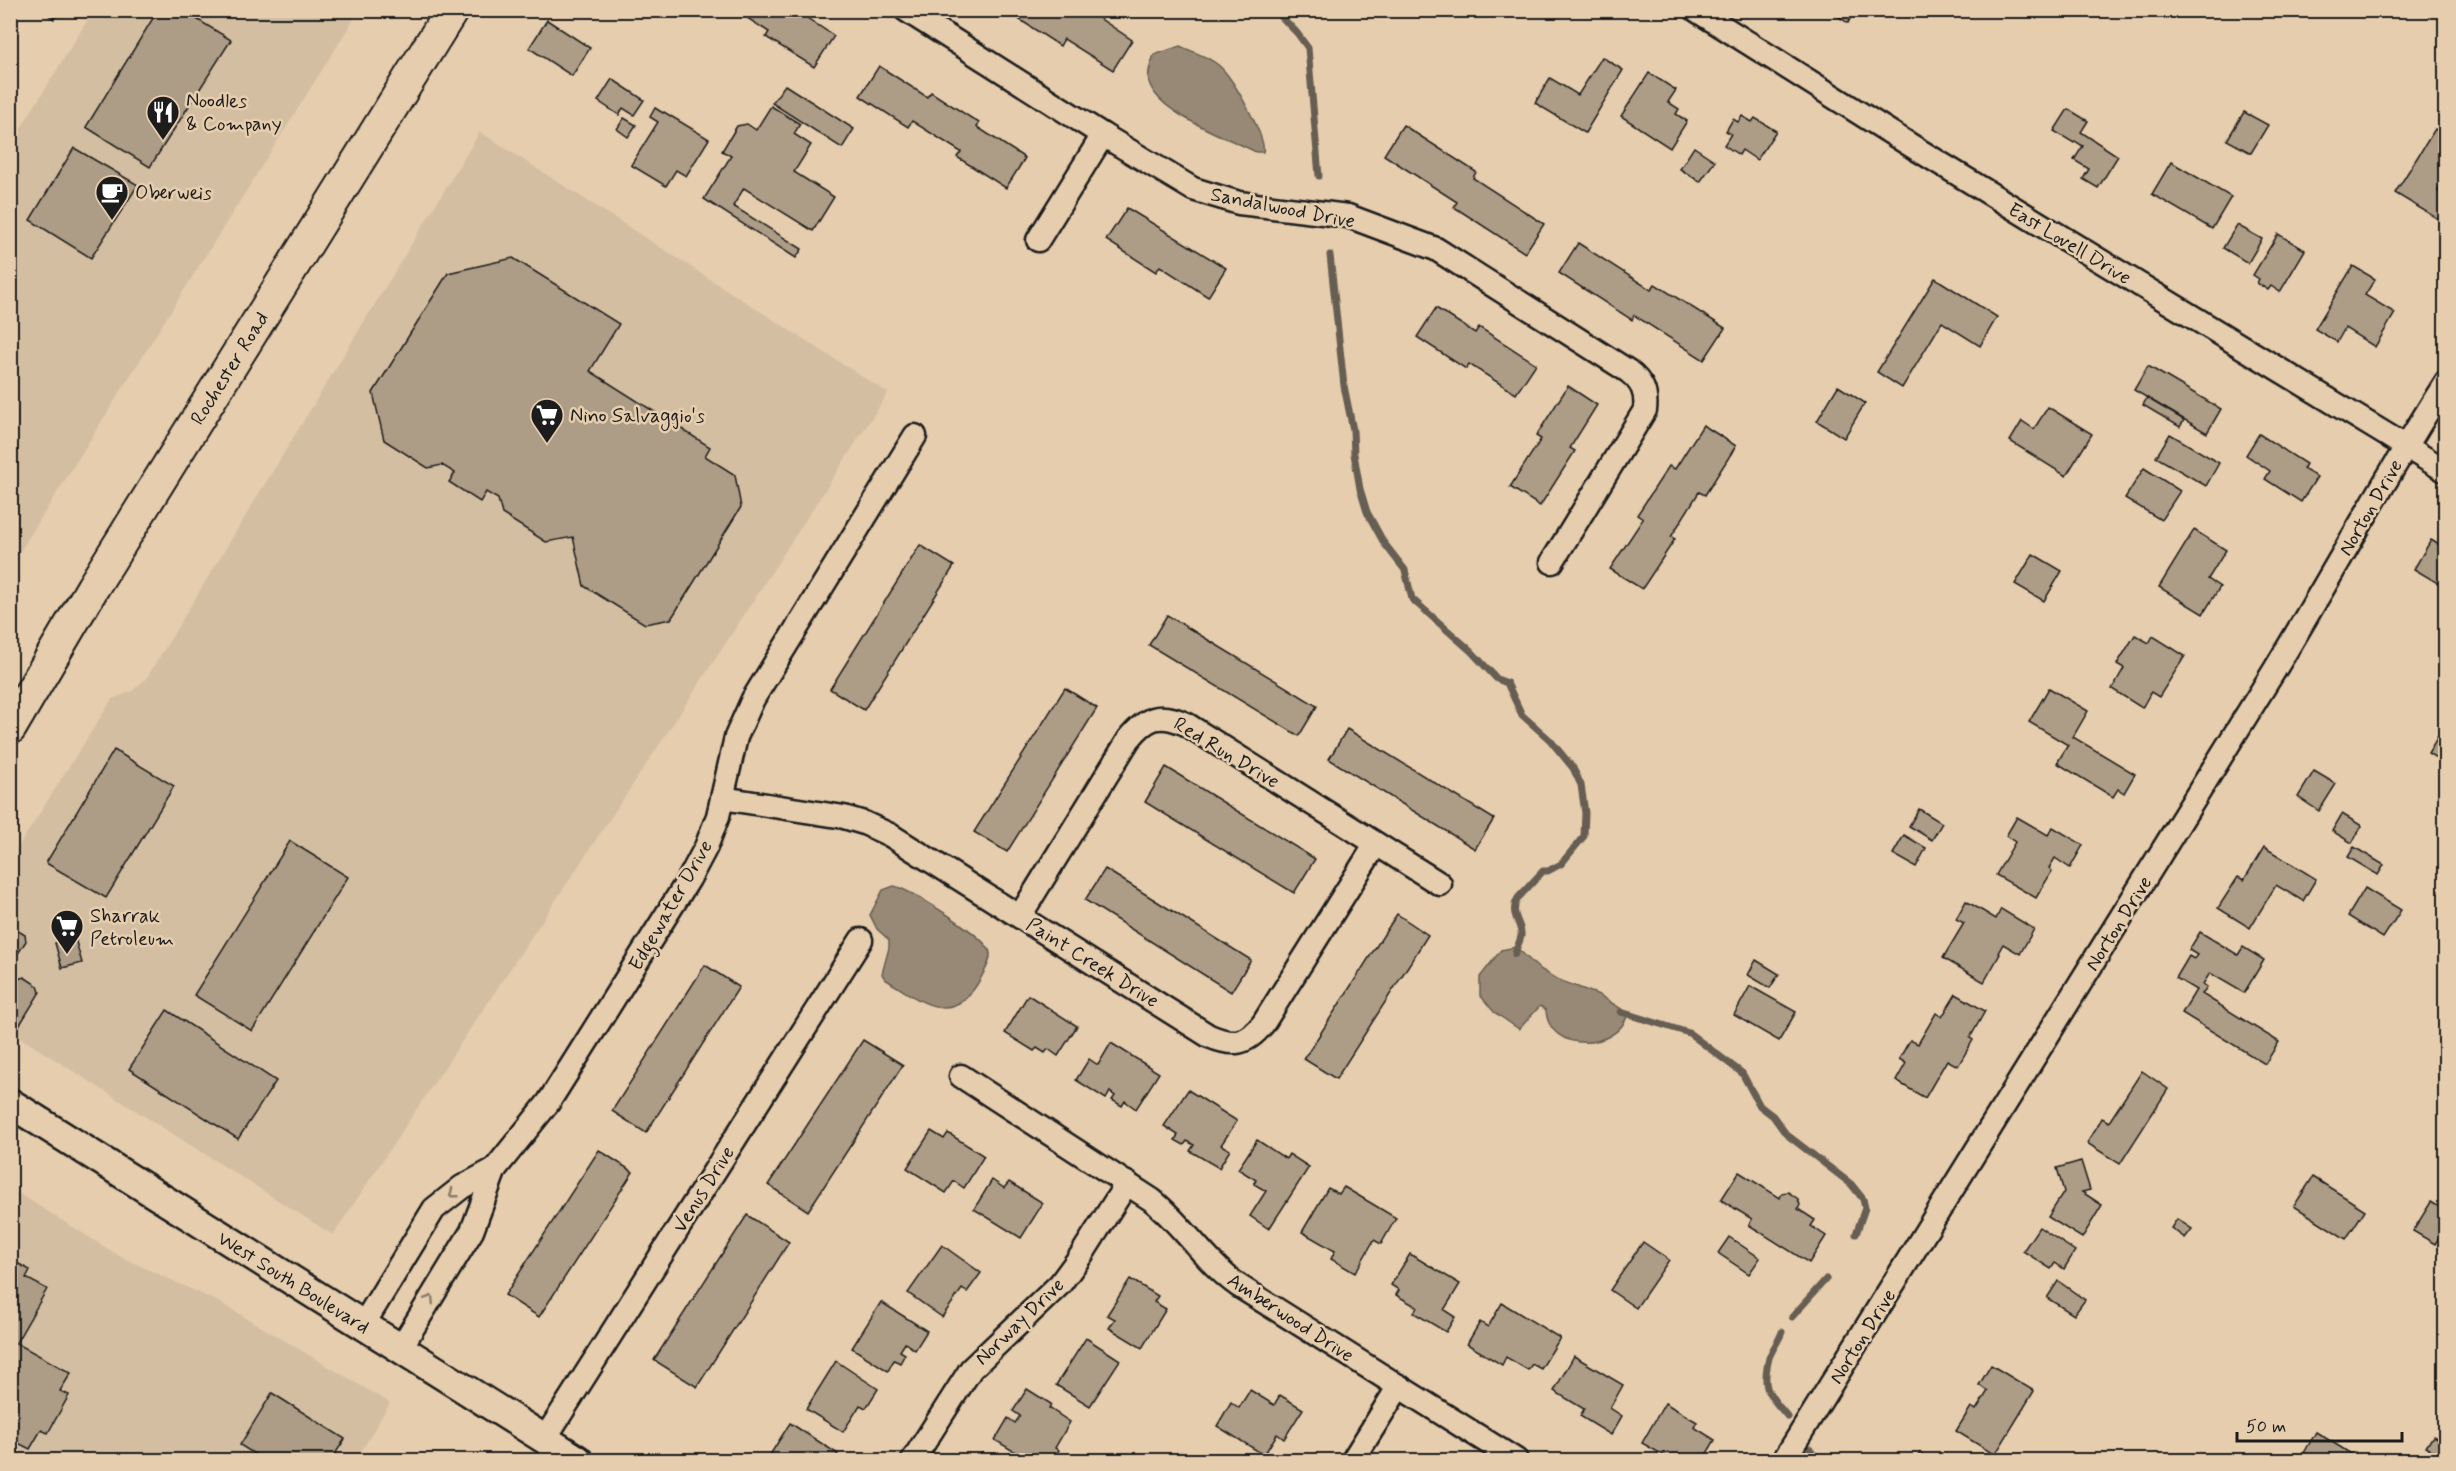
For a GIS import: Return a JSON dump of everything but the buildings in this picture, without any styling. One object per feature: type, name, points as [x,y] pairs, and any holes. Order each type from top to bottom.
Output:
[{"type":"main road","name":"Rochester Road","points":[[10,728],[122,538],[452,10]]},
{"type":"street","name":"Sandalwood Drive","points":[[906,10],[1174,179],[1218,197],[1267,208],[1348,216],[1436,249],[1635,377],[1645,392],[1645,410],[1641,419],[1552,562]]},
{"type":"street","name":"East Lovell Drive","points":[[1696,10],[1907,143],[2445,471]]},
{"type":"street","points":[[1038,240],[1103,135]]},
{"type":"street","name":"Norton Drive","points":[[1784,1461],[2251,709],[2322,592],[2404,446],[2445,381]]},
{"type":"street","name":"Edgewater Drive","points":[[400,1348],[472,1231],[495,1169],[548,1103],[689,879],[706,847],[722,798],[736,737],[753,699],[915,436]]},
{"type":"street","name":"Red Run Drive","points":[[1020,916],[1129,739],[1138,728],[1156,718],[1167,717],[1186,724],[1440,884]]},
{"type":"street","name":"Paint Creek Drive","points":[[722,798],[844,817],[890,835],[1209,1036],[1224,1042],[1239,1043],[1254,1035],[1263,1024],[1376,844]]},
{"type":"street","name":"Venus Drive","points":[[544,1440],[861,940]]},
{"type":"street","name":"Amberwood Drive","points":[[961,1076],[1152,1200],[1229,1279],[1516,1461]]},
{"type":"street","name":"West South Boulevard","points":[[10,1103],[578,1461]]},
{"type":"street","name":"Edgewater Drive","points":[[363,1325],[434,1209],[462,1187],[495,1169]]},
{"type":"street","name":"Norway Drive","points":[[913,1461],[971,1368],[1060,1284],[1127,1183]]},
{"type":"street","points":[[1353,1461],[1399,1386]]},
{"type":"shaded area","points":[[93,11],[359,11],[11,566],[10,146]]},
{"type":"shaded area","points":[[1180,46],[1210,59],[1225,72],[1255,124],[1263,145],[1263,152],[1256,152],[1196,124],[1180,115],[1155,94],[1149,82],[1154,55]]},
{"type":"shaded area","points":[[480,132],[888,393],[675,721],[333,1235],[11,1032],[10,860],[112,699],[132,691],[146,679]]},
{"type":"shaded area","points":[[894,886],[916,896],[963,926],[986,946],[990,953],[988,965],[978,983],[967,997],[956,1004],[945,1007],[934,1006],[910,995],[885,979],[882,974],[889,940],[877,929],[870,915],[883,890]]},
{"type":"shaded area","points":[[1516,947],[1537,967],[1556,979],[1599,995],[1628,1013],[1622,1026],[1612,1035],[1584,1042],[1570,1040],[1558,1034],[1550,1024],[1546,1010],[1540,1006],[1519,1029],[1494,1012],[1480,995],[1480,977],[1501,950]]},
{"type":"shaded area","points":[[10,1188],[121,1257],[219,1302],[390,1403],[356,1460],[11,1460]]},
{"type":"waterway","points":[[1275,10],[1308,48],[1319,176]]},
{"type":"waterway","points":[[1330,255],[1344,386],[1353,430],[1354,454],[1360,489],[1367,512],[1384,543],[1405,570],[1412,599],[1471,651],[1497,679],[1507,683],[1522,715],[1550,740],[1573,768],[1581,785],[1585,813],[1584,836],[1561,864],[1548,871],[1543,871],[1518,898],[1515,904],[1515,914],[1521,936],[1515,954]]},
{"type":"waterway","points":[[1621,1012],[1689,1033],[1742,1073],[1760,1106],[1773,1116],[1786,1134],[1851,1184],[1863,1199],[1865,1208],[1856,1234]]},
{"type":"waterway","points":[[1792,1317],[1826,1279]]},
{"type":"waterway","points":[[1782,1332],[1769,1358],[1766,1384],[1771,1396],[1788,1417]]},
{"type":"waterway","points":[[1810,1449],[1817,1460]]},
{"type":"place","name":"Noodles & Company","points":[[163,141]]},
{"type":"place","name":"Oberweis","points":[[112,221]]},
{"type":"place","name":"Nino Salvaggio's","points":[[547,444]]},
{"type":"place","name":"Sharrak Petroleum","points":[[67,955]]}]
